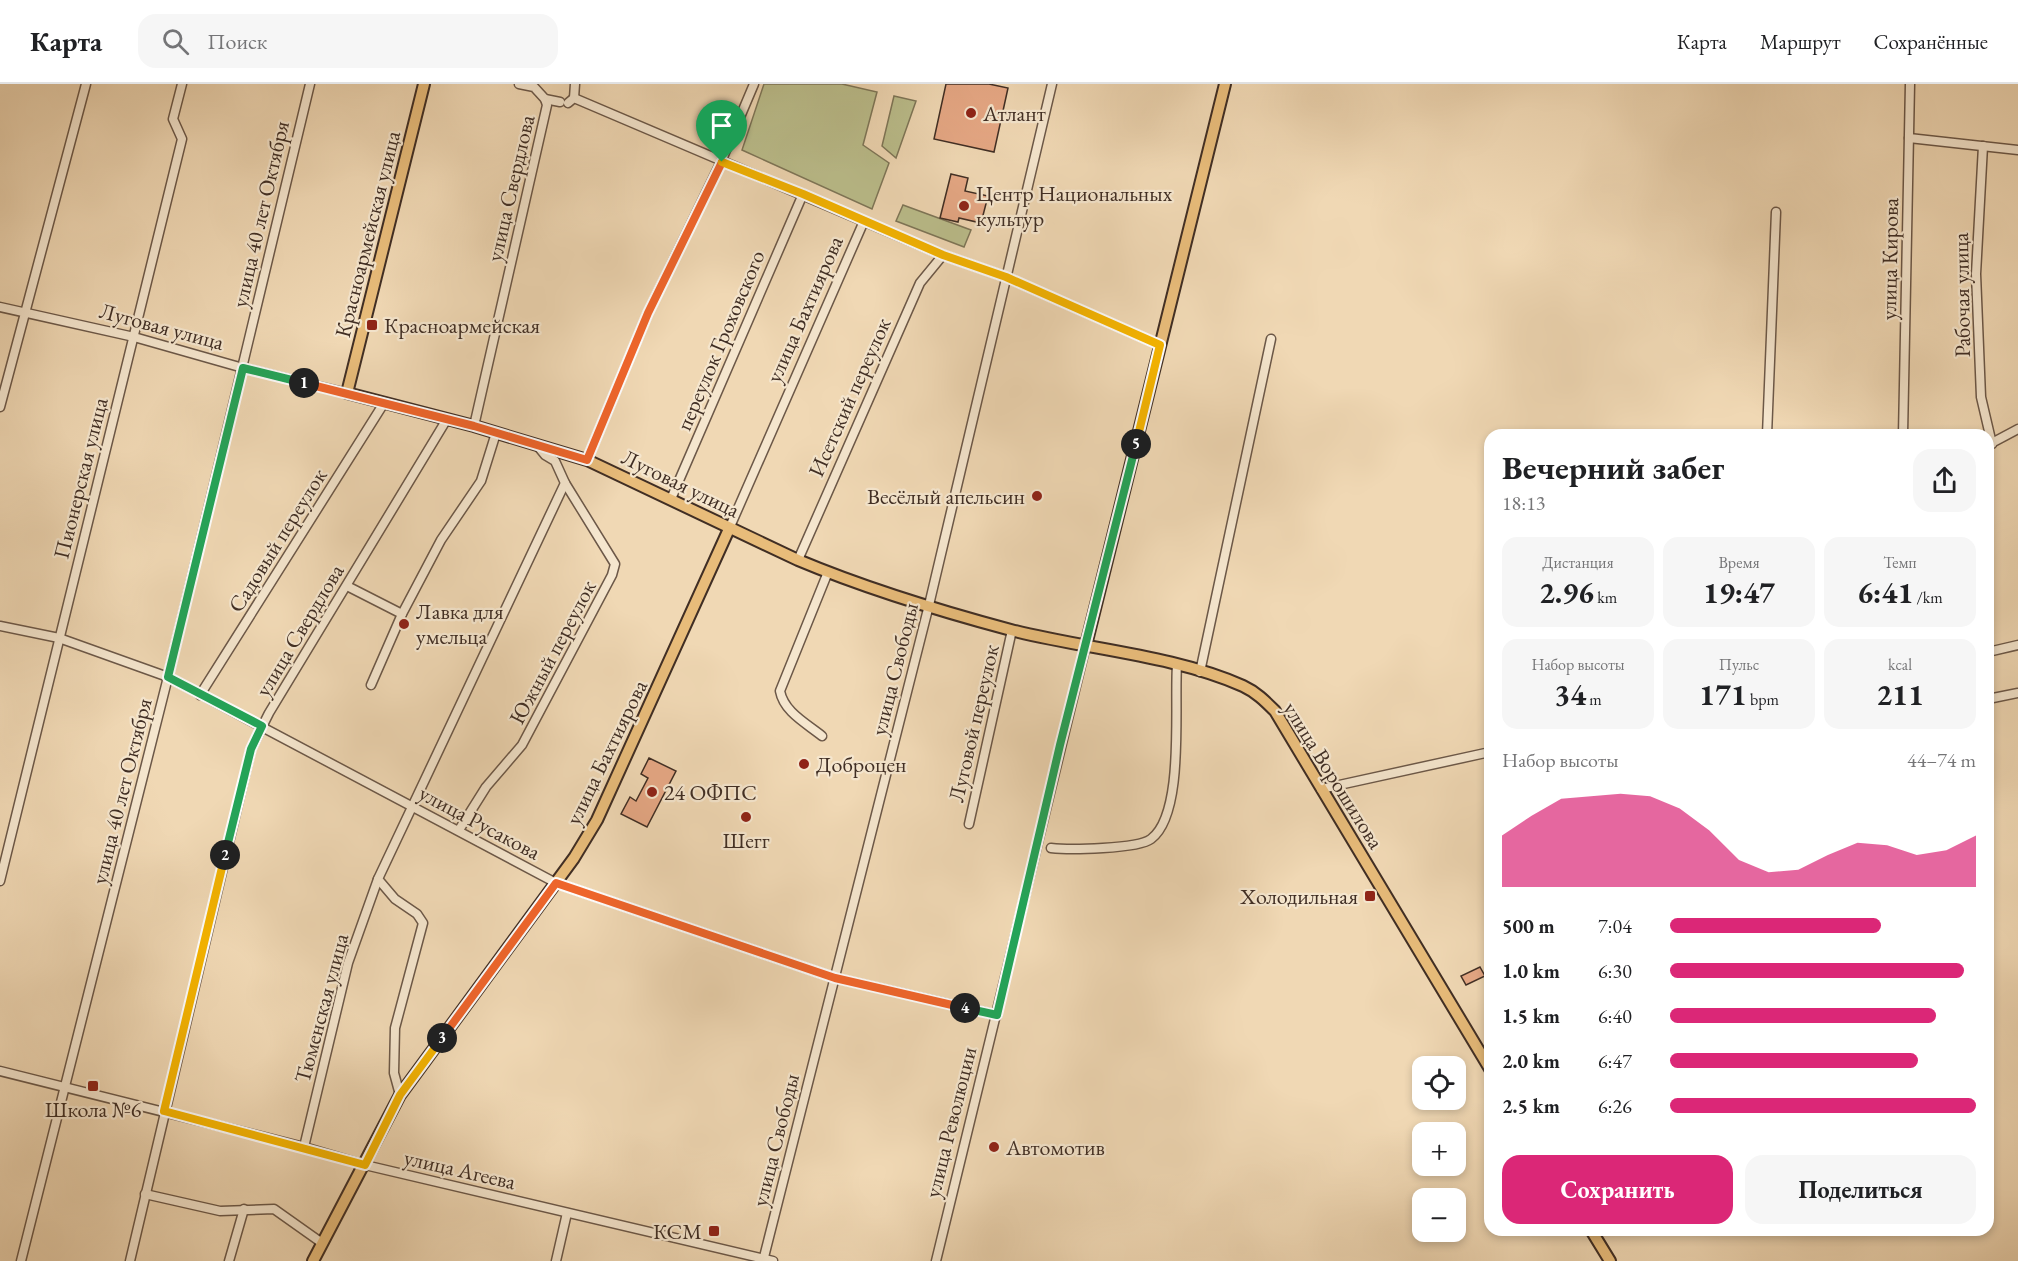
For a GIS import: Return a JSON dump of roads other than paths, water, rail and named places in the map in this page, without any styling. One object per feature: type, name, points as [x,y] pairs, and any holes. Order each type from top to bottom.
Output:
[{"type":"main road","name":"Красноармейская улица","points":[[347,393],[424,84]]},
{"type":"main road","name":"улица Революции","points":[[1086,645],[1225,84]]},
{"type":"main road","name":"Луговая улица","points":[[347,393],[474,426],[587,460],[729,529],[828,572],[1012,630],[1200,672]]},
{"type":"main road","name":"улица Бахтиярова","points":[[313,1261],[400,1095],[574,858],[597,820],[729,529]]},
{"type":"main road","name":"улица Ворошилова","points":[[1200,672],[1244,686],[1261,697],[1275,711],[1484,1059]]},
{"type":"main road","points":[[1595,1236],[1610,1261]]},
{"type":"street","points":[[0,407],[86,84]]},
{"type":"street","name":"Пионерская улица","points":[[0,881],[182,139],[173,119],[182,84]]},
{"type":"street","name":"улица 40 лет Октября","points":[[21,1261],[168,677],[309,84]]},
{"type":"street","points":[[519,84],[534,87],[545,99],[567,101],[803,194],[943,255],[1006,277],[1160,345]]},
{"type":"street","points":[[567,101],[575,84]]},
{"type":"street","points":[[587,460],[648,313],[722,162],[754,84]]},
{"type":"street","name":"улица Свободы","points":[[767,1260],[929,605],[1052,84]]},
{"type":"street","name":"улица Кирова","points":[[1903,429],[1910,84]]},
{"type":"street","name":"улица Свердлова","points":[[474,426],[547,105],[545,99]]},
{"type":"street","points":[[1909,138],[2018,150]]},
{"type":"street","name":"Рабочая улица","points":[[1983,146],[1976,274],[1981,397],[1987,429]]},
{"type":"street","name":"переулок Гроховского","points":[[671,499],[803,194]]},
{"type":"street","points":[[1767,429],[1776,212]]},
{"type":"street","name":"улица Бахтиярова","points":[[729,529],[864,221]]},
{"type":"street","name":"Исетский переулок","points":[[798,560],[920,283],[943,255]]},
{"type":"street","name":"Луговая улица","points":[[0,307],[134,337],[243,368],[347,393]]},
{"type":"street","points":[[1200,672],[1271,339]]},
{"type":"street","name":"Садовый переулок","points":[[200,695],[384,403]]},
{"type":"street","name":"улица Свердлова","points":[[129,1261],[251,749],[262,726],[447,419]]},
{"type":"street","name":"Рабочая улица","points":[[1994,443],[2018,429]]},
{"type":"street","points":[[371,685],[402,614],[441,540],[481,481],[496,433]]},
{"type":"street","points":[[536,444],[545,455],[555,461],[565,483]]},
{"type":"street","name":"Тюменская улица","points":[[304,1147],[348,963],[378,879],[565,483]]},
{"type":"street","name":"Южный переулок","points":[[459,830],[486,787],[522,745],[612,575],[615,564],[565,483]]},
{"type":"street","points":[[822,736],[787,708],[780,691],[828,572]]},
{"type":"street","points":[[347,586],[402,614]]},
{"type":"street","name":"улица Русакова","points":[[0,626],[59,638],[168,677],[556,883],[835,978],[997,1015]]},
{"type":"street","name":"Луговой переулок","points":[[969,824],[1012,630]]},
{"type":"street","name":"улица Революции","points":[[936,1261],[1086,645]]},
{"type":"street","points":[[1994,651],[2018,645]]},
{"type":"street","points":[[1051,848],[1106,848],[1150,841],[1160,829],[1168,812],[1177,752],[1177,666]]},
{"type":"street","points":[[1994,698],[2018,693]]},
{"type":"street","points":[[1321,789],[1484,753]]},
{"type":"street","points":[[378,879],[395,899],[417,914],[423,923],[395,1028],[394,1073],[400,1095]]},
{"type":"street","name":"улица Агеева","points":[[0,1071],[304,1147],[365,1165],[767,1260]]},
{"type":"street","points":[[144,1194],[220,1210],[273,1209],[322,1243]]},
{"type":"street","points":[[230,1261],[244,1209]]},
{"type":"street","points":[[556,1261],[567,1213]]},
{"type":"place","name":"Атлант","points":[[971,113]]},
{"type":"place","name":"Центр Национальных культур","points":[[964,206]]},
{"type":"place","name":"Красноармейская","points":[[372,325]]},
{"type":"place","name":"Весёлый апельсин","points":[[1037,496]]},
{"type":"place","name":"Лавка для умельца","points":[[404,624]]},
{"type":"place","name":"Доброцен","points":[[804,764]]},
{"type":"place","name":"24 ОФПС","points":[[652,792]]},
{"type":"place","name":"Шегг","points":[[746,817]]},
{"type":"place","name":"Холодильная","points":[[1370,896]]},
{"type":"place","name":"Школа №6","points":[[93,1086]]},
{"type":"place","name":"Автомотив","points":[[994,1147]]},
{"type":"place","name":"КСМ","points":[[714,1231]]}]
